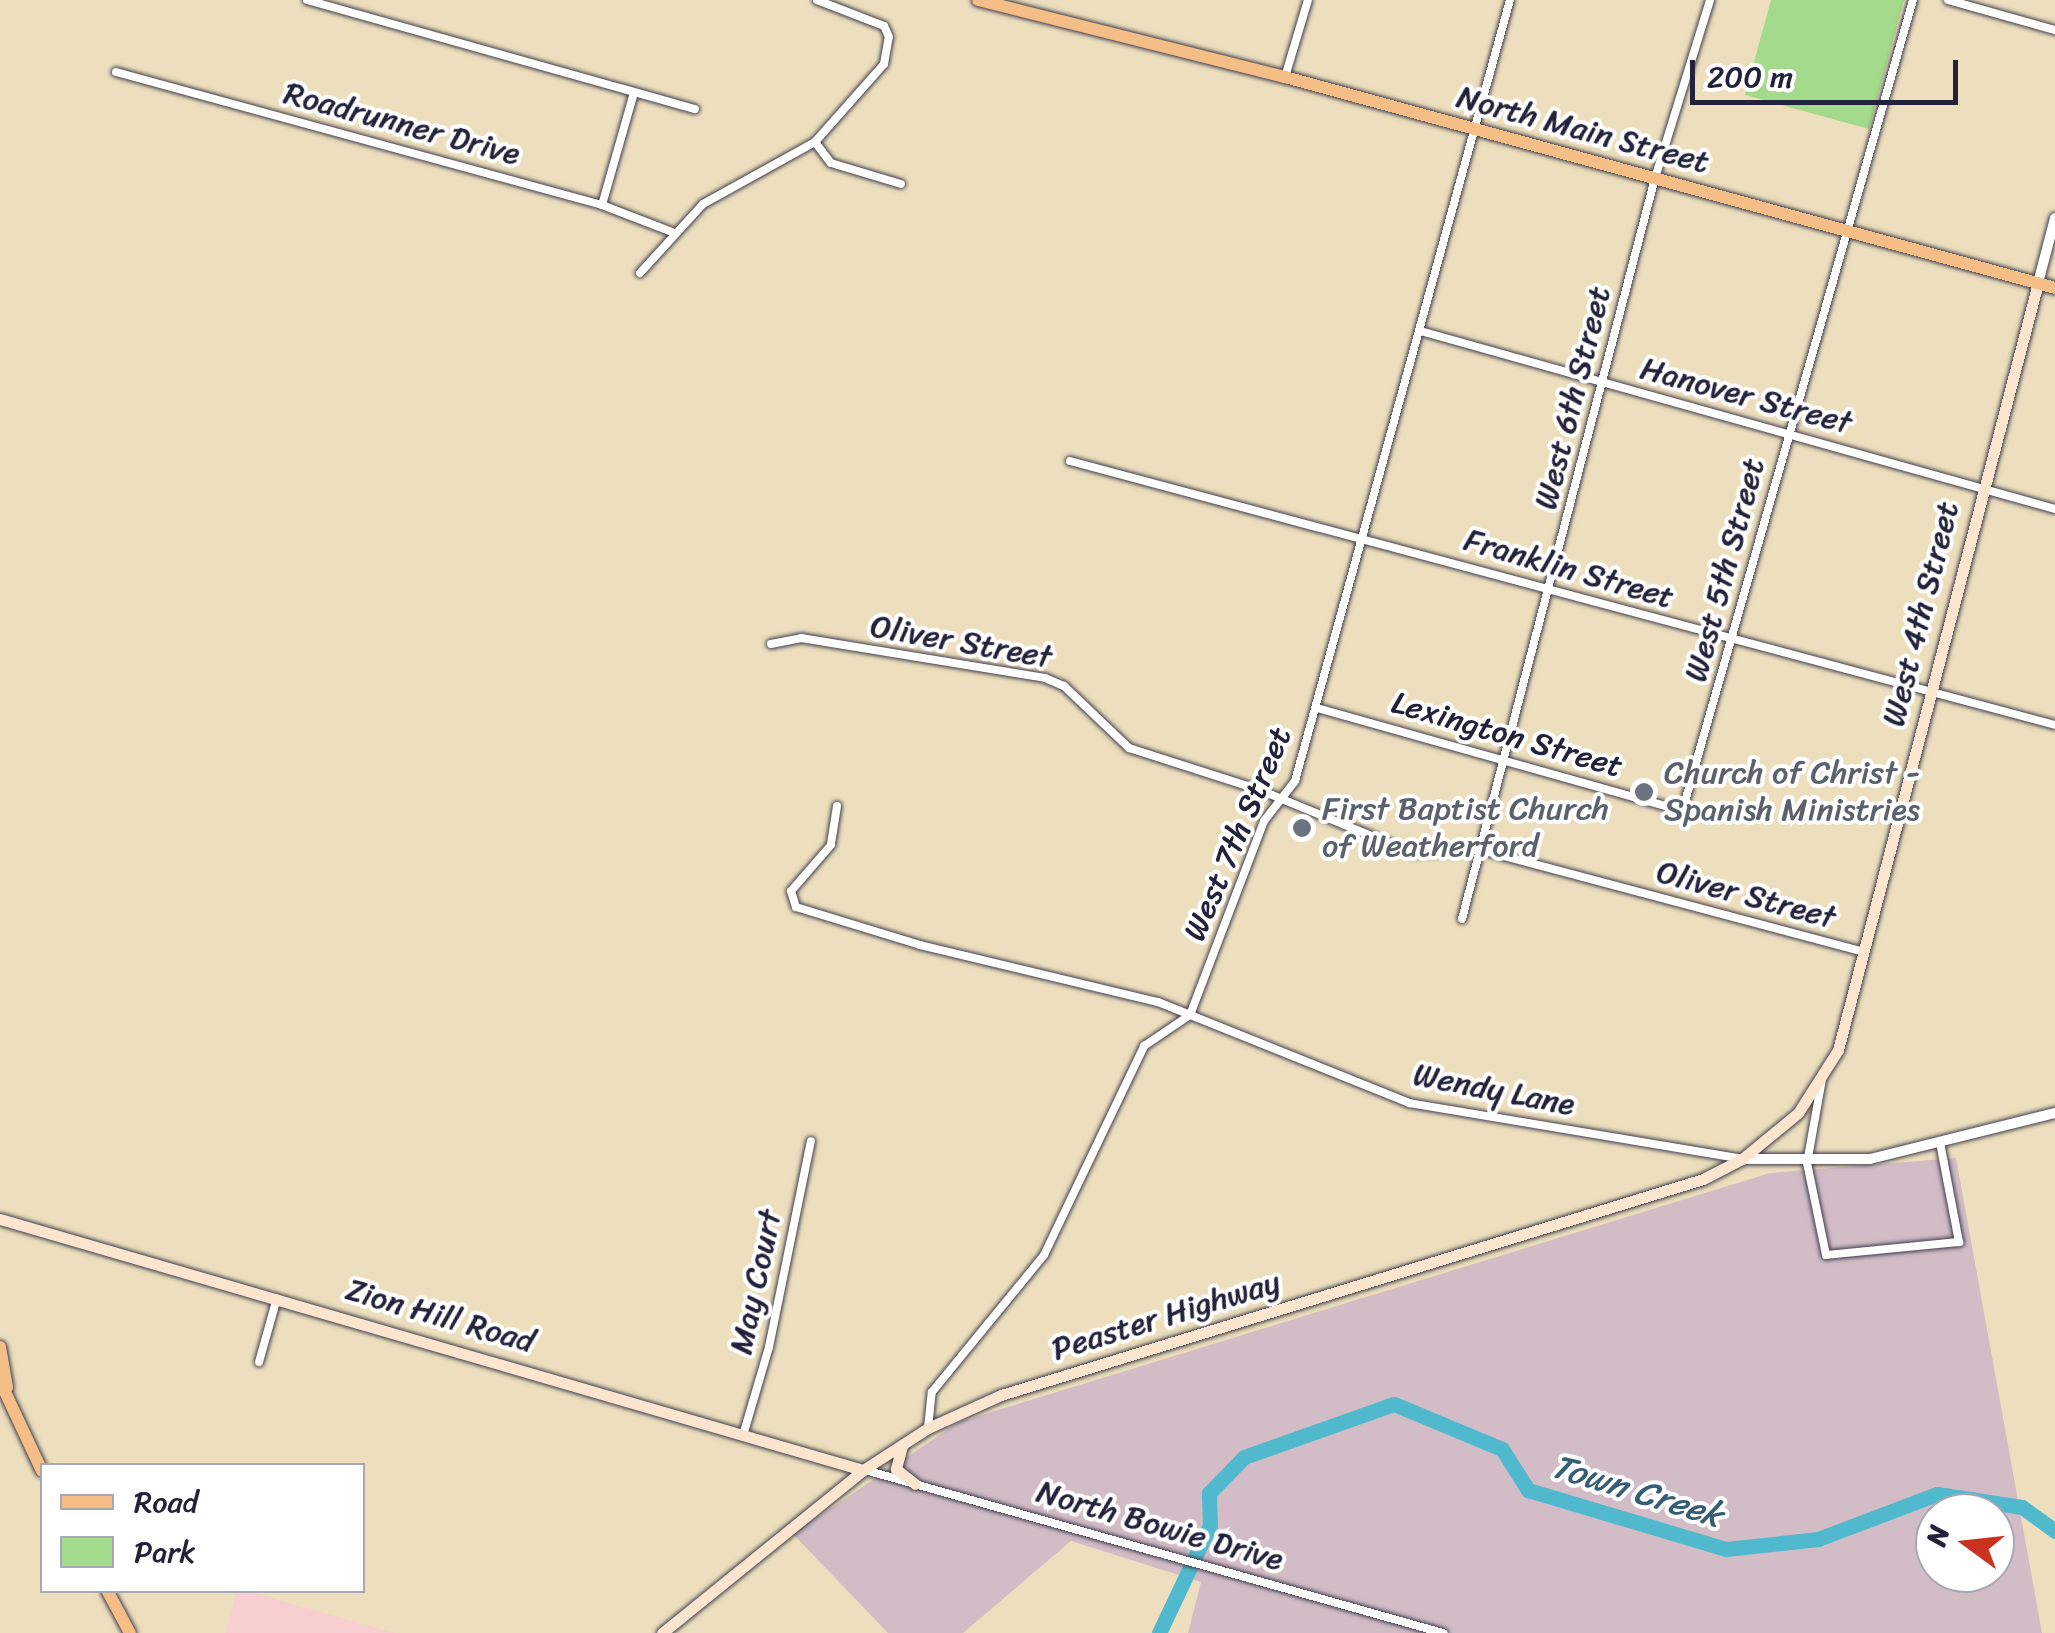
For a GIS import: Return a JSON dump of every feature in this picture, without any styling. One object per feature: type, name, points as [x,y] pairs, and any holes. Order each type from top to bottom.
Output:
[{"type":"main road","name":"North Main Street","points":[[978,0],[1285,76],[2055,288]]},
{"type":"main road","name":"West 4th Street","points":[[1742,1159],[1798,1114],[1838,1050],[2038,283]]},
{"type":"main road","name":"Peaster Highway","points":[[662,1633],[863,1470],[928,1428],[1001,1396],[1703,1179],[1742,1159]]},
{"type":"main road","name":"Zion Hill Road","points":[[0,1220],[744,1432],[863,1470]]},
{"type":"main road","points":[[0,1347],[8,1404]]},
{"type":"main road","points":[[0,1381],[40,1467]]},
{"type":"main road","points":[[905,1442],[896,1469],[916,1484]]},
{"type":"main road","points":[[827,1458],[839,1476],[833,1494]]},
{"type":"main road","points":[[109,1593],[130,1633]]},
{"type":"street","points":[[307,0],[695,109]]},
{"type":"street","points":[[640,273],[672,232],[731,185],[815,142],[868,86],[889,52],[889,37],[876,19],[818,0]]},
{"type":"street","points":[[1285,76],[1308,0]]},
{"type":"street","name":"West 7th Street","points":[[1190,1015],[1264,821],[1295,781],[1424,332],[1510,0]]},
{"type":"street","name":"West 6th Street","points":[[1462,919],[1552,591],[1601,383],[1656,178],[1710,0]]},
{"type":"street","name":"West 5th Street","points":[[1684,804],[1913,0]]},
{"type":"street","points":[[1948,0],[2055,30]]},
{"type":"street","name":"Roadrunner Drive","points":[[116,72],[602,205],[672,232]]},
{"type":"street","points":[[602,205],[634,93]]},
{"type":"street","points":[[815,142],[831,163],[902,184]]},
{"type":"street","points":[[2038,283],[2055,218]]},
{"type":"street","name":"Hanover Street","points":[[1424,332],[2055,509]]},
{"type":"street","name":"Franklin Street","points":[[1070,461],[1363,536],[1732,641],[2055,725]]},
{"type":"street","name":"Oliver Street","points":[[772,644],[801,638],[1044,678],[1064,686],[1129,748],[1281,800],[1413,853],[1480,850],[1864,952]]},
{"type":"street","name":"Lexington Street","points":[[1316,708],[1670,807],[1684,804]]},
{"type":"street","name":"Wendy Lane","points":[[838,806],[832,845],[790,891],[796,907],[1190,1015],[1409,1103],[1742,1159]]},
{"type":"street","points":[[928,1428],[932,1392],[1044,1255],[1144,1046],[1190,1015]]},
{"type":"street","points":[[1822,1078],[1807,1163],[1826,1255],[1959,1242],[1940,1142]]},
{"type":"street","points":[[1742,1159],[1807,1163],[1870,1159],[2055,1113]]},
{"type":"street","name":"May Court","points":[[744,1432],[769,1346],[811,1142]]},
{"type":"street","points":[[258,1362],[277,1298]]},
{"type":"street","name":"North Bowie Drive","points":[[863,1470],[1443,1633]]},
{"type":"shaded area","points":[[1956,1158],[2042,1633],[1188,1633],[1201,1582],[1071,1541],[963,1633],[888,1633],[793,1534],[959,1422],[1770,1173]]},
{"type":"shaded area","points":[[236,1593],[254,1593],[395,1633],[226,1633]]},
{"type":"green space","points":[[1771,0],[1904,0],[1869,129],[1745,95]]},
{"type":"waterway","name":"Town Creek","points":[[1159,1633],[1210,1525],[1209,1493],[1244,1457],[1394,1404],[1502,1449],[1528,1490],[1726,1549],[1818,1539],[1937,1494],[2022,1507],[2055,1531]]},
{"type":"place","name":"Church of Christ - Spanish Ministries","points":[[1644,792]]},
{"type":"place","name":"First Baptist Church of Weatherford","points":[[1302,828]]}]
